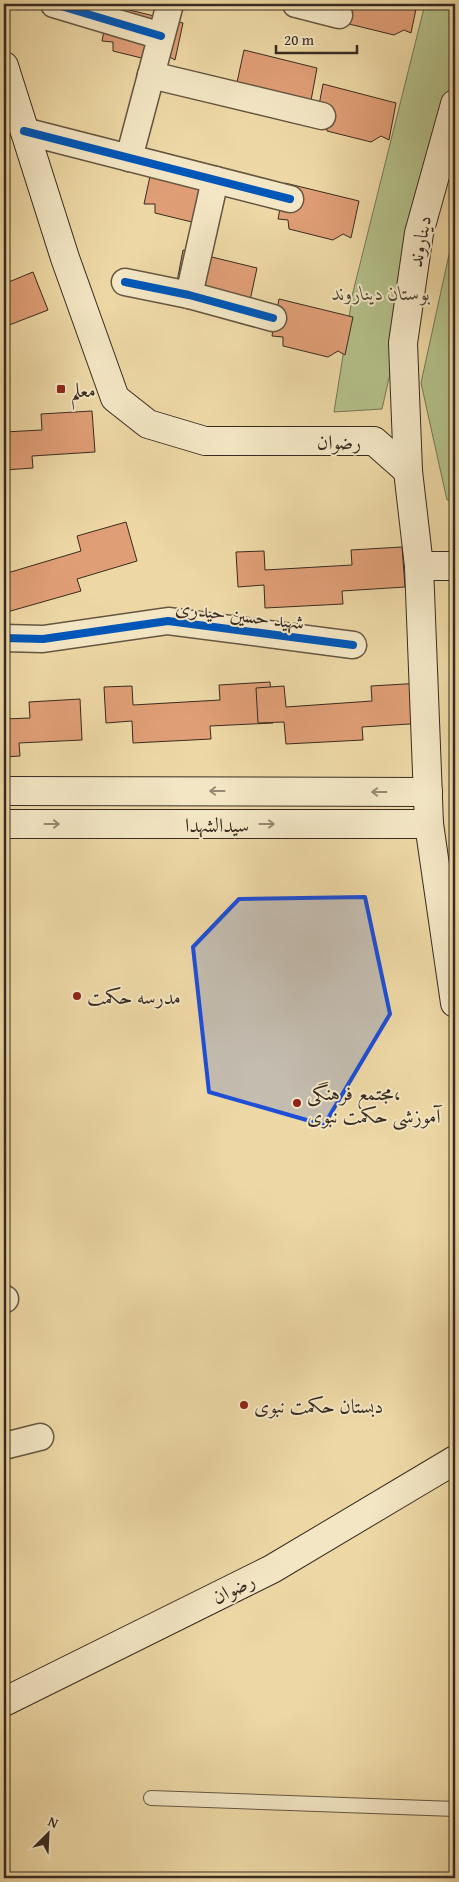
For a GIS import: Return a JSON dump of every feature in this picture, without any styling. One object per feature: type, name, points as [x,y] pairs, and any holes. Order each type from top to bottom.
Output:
[{"type":"main road","name":"رضوان","points":[[4,66],[65,258],[115,398],[148,424],[205,441],[374,441],[408,471]]},
{"type":"main road","name":"دیناروند","points":[[408,471],[402,343],[419,233],[455,104]]},
{"type":"main road","points":[[408,471],[419,566],[429,824],[455,1003]]},
{"type":"main road","points":[[419,566],[455,566]]},
{"type":"main road","name":"سیدالشهدا","points":[[4,791],[428,792]]},
{"type":"main road","name":"سیدالشهدا","points":[[4,824],[429,824]]},
{"type":"main road","name":"رضوان","points":[[4,1702],[272,1569],[455,1460]]},
{"type":"street","points":[[54,4],[161,36]]},
{"type":"street","points":[[129,158],[170,4]]},
{"type":"street","points":[[296,4],[339,15]]},
{"type":"street","points":[[151,75],[322,116]]},
{"type":"street","points":[[24,131],[290,199]]},
{"type":"street","points":[[189,296],[215,180]]},
{"type":"street","points":[[125,282],[189,296],[273,318]]},
{"type":"street","name":"شهید حسین حیدری","points":[[4,638],[43,639],[168,621],[353,645]]},
{"type":"street","points":[[4,1446],[40,1437]]},
{"type":"lane","points":[[151,1798],[455,1809]]},
{"type":"highlighted area","points":[[365,897],[390,1014],[324,1125],[209,1092],[193,947],[239,899]]},
{"type":"green space","name":"بوستان دیناروند","points":[[425,4],[455,4],[455,87],[382,409],[334,412],[353,292]]},
{"type":"green space","points":[[455,227],[455,500],[447,500],[421,383]]},
{"type":"building","points":[[340,4],[417,4],[411,33],[404,30],[394,35],[349,24],[349,15]]},
{"type":"building","points":[[109,5],[183,23],[175,60],[168,56],[158,62],[113,51],[113,42],[102,41]]},
{"type":"building","points":[[244,50],[317,68],[310,106],[236,87]]},
{"type":"building","points":[[323,84],[396,103],[389,140],[381,136],[371,142],[327,131],[326,122],[316,121]]},
{"type":"building","points":[[152,167],[225,185],[200,224],[155,213],[155,204],[144,204]]},
{"type":"building","points":[[285,183],[359,201],[351,238],[343,234],[333,240],[289,229],[288,220],[278,219]]},
{"type":"building","points":[[183,250],[257,268],[249,305],[176,287]]},
{"type":"building","points":[[33,272],[48,310],[4,327],[4,284]]},
{"type":"building","points":[[279,299],[353,317],[345,355],[338,351],[328,357],[283,346],[283,337],[272,336]]},
{"type":"building","points":[[92,411],[95,452],[32,456],[33,468],[4,470],[4,432],[42,430],[41,414]]},
{"type":"building","points":[[126,522],[137,561],[77,579],[81,591],[7,612],[4,603],[4,574],[81,551],[77,536]]},
{"type":"building","points":[[402,547],[405,587],[342,591],[343,604],[265,608],[264,585],[238,587],[236,552],[264,551],[265,570],[352,565],[351,550]]},
{"type":"building","points":[[270,682],[273,723],[210,726],[211,739],[133,743],[132,721],[106,723],[104,687],[132,686],[133,705],[220,700],[219,685]]},
{"type":"building","points":[[422,683],[425,723],[362,727],[363,740],[286,744],[284,722],[258,723],[256,688],[284,686],[286,707],[372,701],[371,686]]},
{"type":"building","points":[[80,699],[82,740],[19,743],[20,756],[4,757],[4,719],[30,718],[29,702]]},
{"type":"cycle path","points":[[54,4],[161,36]]},
{"type":"cycle path","points":[[24,131],[290,199]]},
{"type":"cycle path","points":[[125,282],[189,295],[273,318]]},
{"type":"cycle path","points":[[4,638],[43,639],[168,621],[353,645]]},
{"type":"place","name":"معلم","points":[[61,389]]},
{"type":"place","name":"مدرسه حکمت","points":[[77,996]]},
{"type":"place","name":"مجتمع‌ فرهنگی، آموزشی حکمت نبوی","points":[[297,1103]]},
{"type":"place","name":"دبستان حکمت نبوی","points":[[244,1405]]}]
